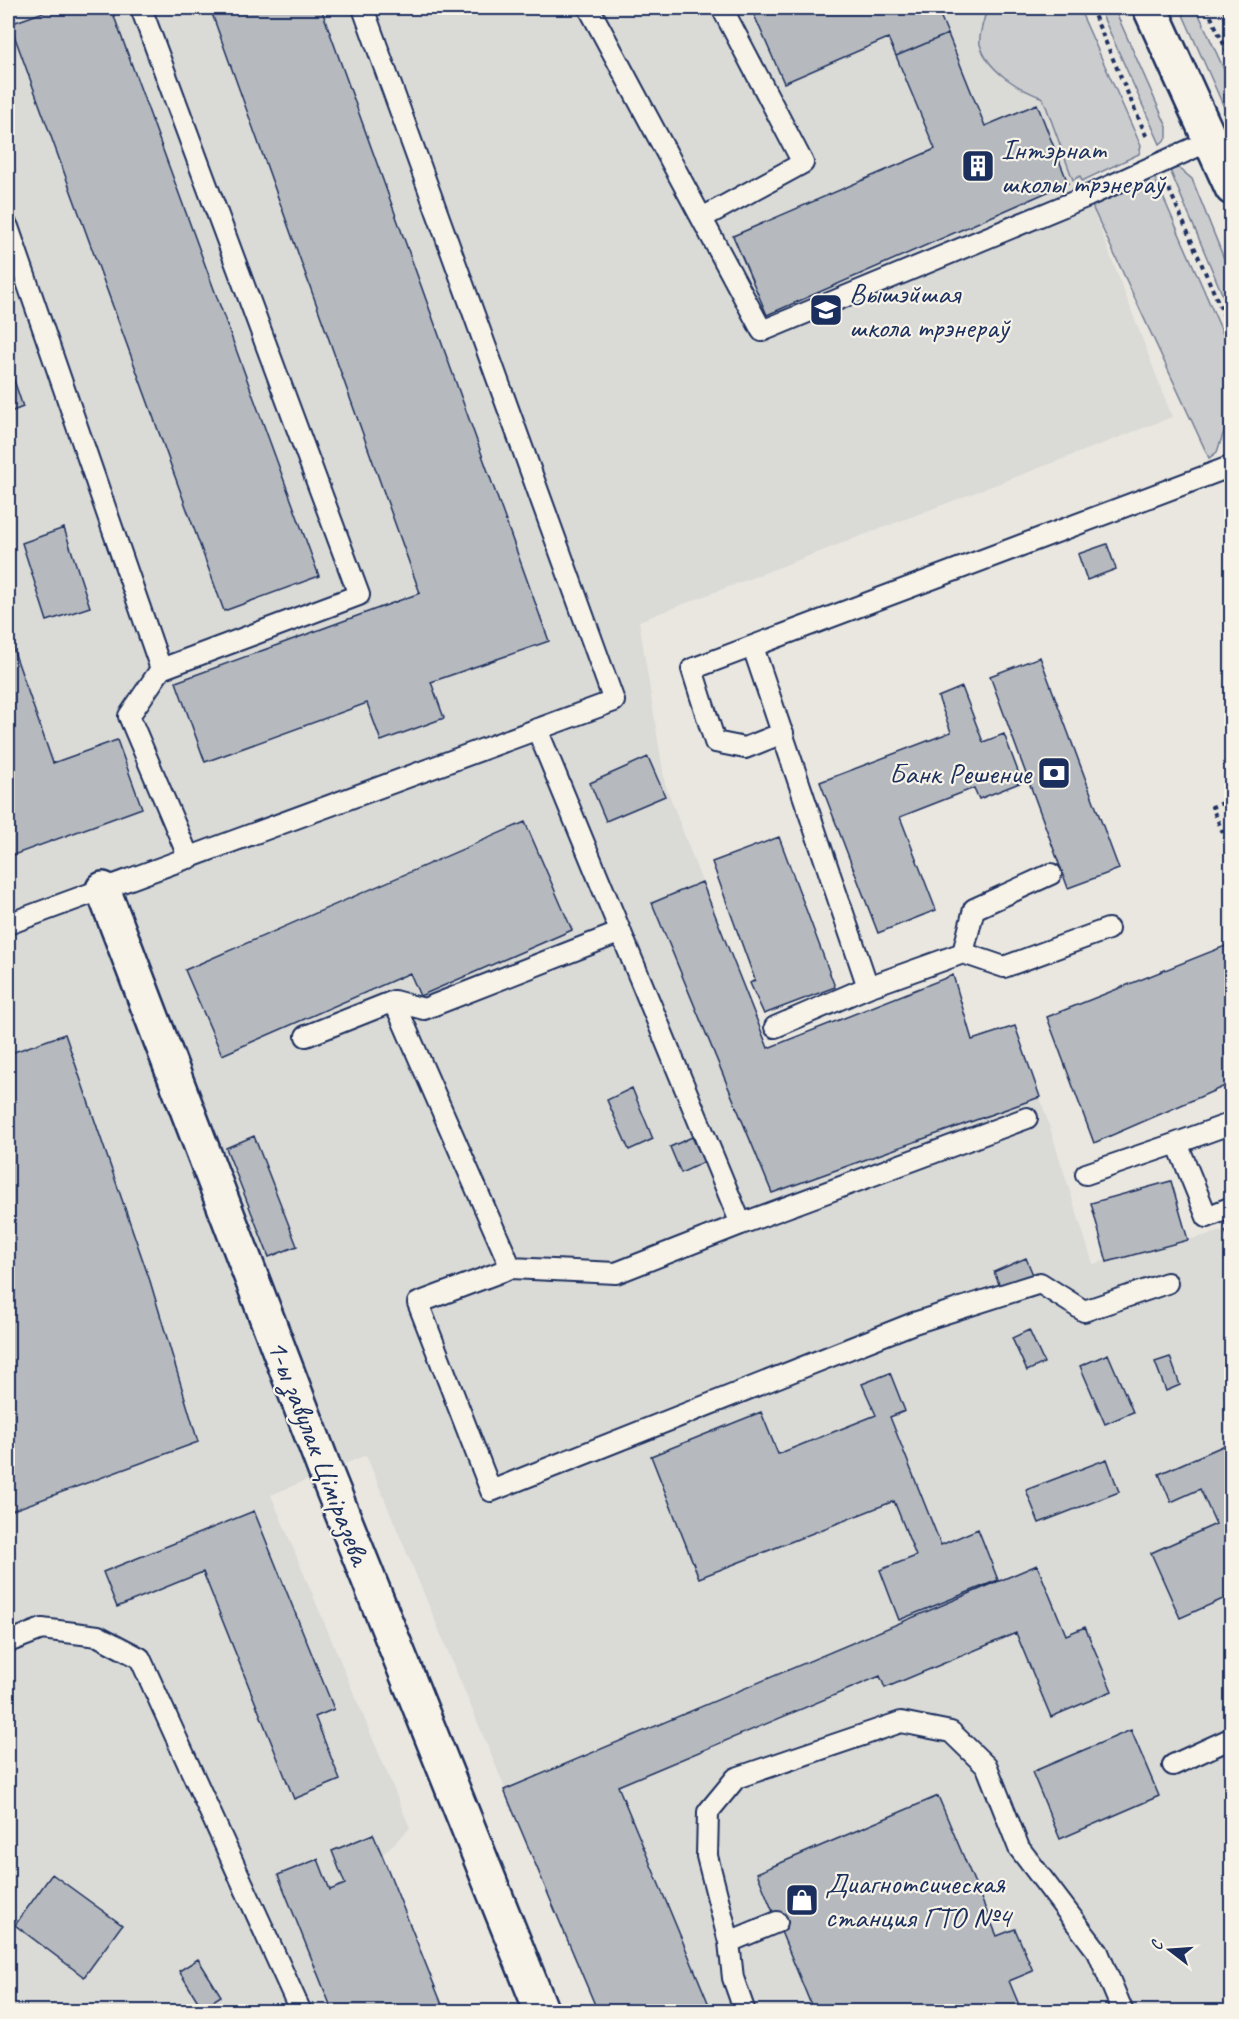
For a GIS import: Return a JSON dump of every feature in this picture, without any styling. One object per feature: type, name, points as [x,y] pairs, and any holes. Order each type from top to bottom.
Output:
[{"type":"street","points":[[1150,8],[1232,188]]},
{"type":"street","name":"1-ы завулак Ціміразева","points":[[104,889],[326,1473],[542,2012]]},
{"type":"lane","points":[[141,8],[359,595],[161,669],[129,716],[189,858]]},
{"type":"lane","points":[[8,924],[614,701],[363,8]]},
{"type":"lane","points":[[589,8],[762,331],[1088,196],[1209,141]]},
{"type":"lane","points":[[702,218],[803,163],[722,8]]},
{"type":"lane","points":[[8,227],[161,669]]},
{"type":"lane","points":[[783,733],[745,748],[715,742],[692,669],[1232,466]]},
{"type":"lane","points":[[753,647],[868,987]]},
{"type":"lane","points":[[537,729],[741,1224]]},
{"type":"lane","points":[[963,953],[974,909],[1051,874]]},
{"type":"lane","points":[[775,1027],[868,987],[963,953],[1004,967],[1108,929]]},
{"type":"lane","points":[[306,1036],[394,1001],[424,1009],[621,932]]},
{"type":"lane","points":[[394,1001],[511,1269]]},
{"type":"lane","points":[[1027,1118],[616,1273],[511,1269],[418,1303],[491,1491],[914,1323],[1040,1283],[1084,1311],[1167,1283]]},
{"type":"lane","points":[[1086,1174],[1232,1123]]},
{"type":"lane","points":[[1177,1143],[1207,1217],[1232,1207]]},
{"type":"lane","points":[[8,1642],[42,1629],[98,1636],[140,1658],[300,2012]]},
{"type":"lane","points":[[745,2012],[733,1978],[729,1942],[707,1856],[708,1812],[736,1778],[901,1722],[951,1732],[987,1767],[1019,1848],[1098,1952],[1123,2012]]},
{"type":"lane","points":[[1173,1765],[1232,1738]]},
{"type":"lane","points":[[729,1942],[777,1922]]},
{"type":"path","points":[[1206,8],[1232,62]]},
{"type":"path","points":[[1232,800],[1212,807],[1232,854]]},
{"type":"shaded area","points":[[8,8],[1016,8],[1172,417],[639,621],[665,784],[702,882],[652,903],[772,1193],[1040,1097],[1093,1264],[1231,1229],[1231,2011],[598,2011],[366,1455],[271,1495],[410,1828],[382,1855],[445,2011],[8,2012]]},
{"type":"shaded area","points":[[987,8],[1079,8],[1141,146],[1139,154],[1082,181],[1080,176],[1073,180],[1043,98],[1005,78],[989,63],[984,54],[980,40]]},
{"type":"shaded area","points":[[1099,8],[1114,8],[1167,127],[1167,138],[1160,144]]},
{"type":"shaded area","points":[[1180,8],[1196,8],[1231,85],[1231,123]]},
{"type":"shaded area","points":[[1179,168],[1192,179],[1231,276],[1231,315],[1170,170]]},
{"type":"shaded area","points":[[1153,174],[1231,352],[1231,411],[1217,452],[1209,458],[1091,204]]},
{"type":"building","points":[[55,8],[111,8],[319,576],[224,611],[10,24]]},
{"type":"building","points":[[210,8],[321,8],[549,641],[431,682],[444,718],[381,741],[367,703],[205,762],[176,682],[420,593]]},
{"type":"building","points":[[751,8],[937,8],[948,34],[896,56],[888,38],[784,83]]},
{"type":"building","points":[[1223,8],[1232,8],[1232,40],[1226,27]]},
{"type":"building","name":"Інтэрнат школы трэнераў","points":[[948,34],[985,126],[1037,104],[1068,183],[767,315],[733,236],[935,149],[896,56]]},
{"type":"building","points":[[8,362],[23,407],[8,413]]},
{"type":"building","points":[[64,528],[90,607],[47,621],[22,543]]},
{"type":"building","points":[[1107,544],[1116,569],[1087,580],[1078,554]]},
{"type":"building","points":[[8,634],[53,763],[117,740],[142,808],[8,857]]},
{"type":"building","name":"Банк Решение","points":[[1040,657],[1119,869],[1068,888],[990,676]]},
{"type":"building","points":[[962,687],[983,742],[1004,734],[1022,782],[979,799],[974,788],[900,817],[936,910],[878,933],[820,782],[951,732],[938,697]]},
{"type":"building","points":[[648,757],[665,796],[606,821],[590,783]]},
{"type":"building","points":[[525,822],[572,930],[420,996],[410,973],[222,1055],[185,970]]},
{"type":"building","points":[[779,837],[835,987],[764,1014],[750,983],[755,980],[712,862]]},
{"type":"building","points":[[702,882],[768,1048],[953,975],[972,1040],[1015,1026],[1040,1097],[772,1193],[652,903]]},
{"type":"building","points":[[1230,944],[1232,1083],[1094,1143],[1047,1017]]},
{"type":"building","points":[[65,1034],[150,1281],[198,1442],[8,1512],[8,1054]]},
{"type":"building","points":[[632,1088],[653,1139],[629,1150],[607,1100]]},
{"type":"building","points":[[254,1136],[297,1246],[269,1257],[226,1148]]},
{"type":"building","points":[[692,1137],[704,1162],[681,1173],[670,1147]]},
{"type":"building","points":[[1171,1181],[1188,1240],[1107,1262],[1091,1203]]},
{"type":"building","points":[[1232,1229],[1232,1246],[1225,1231]]},
{"type":"building","points":[[1026,1258],[1034,1277],[1002,1291],[994,1272]]},
{"type":"building","points":[[1029,1330],[1044,1363],[1027,1371],[1012,1338]]},
{"type":"building","points":[[1108,1354],[1133,1412],[1105,1424],[1080,1366]]},
{"type":"building","points":[[1170,1357],[1180,1385],[1166,1391],[1155,1362]]},
{"type":"building","points":[[890,1373],[905,1411],[890,1417],[941,1545],[978,1529],[998,1580],[899,1620],[880,1570],[916,1556],[894,1501],[699,1578],[651,1456],[761,1412],[778,1454],[876,1415],[862,1384]]},
{"type":"building","points":[[1232,1442],[1232,1595],[1180,1618],[1151,1553],[1216,1524],[1200,1489],[1171,1502],[1159,1474]]},
{"type":"building","points":[[1107,1459],[1119,1492],[1039,1523],[1026,1490]]},
{"type":"building","points":[[254,1511],[334,1709],[315,1717],[340,1780],[294,1799],[203,1572],[117,1607],[103,1572]]},
{"type":"building","points":[[1037,1565],[1066,1635],[1085,1627],[1112,1691],[1051,1717],[1016,1633],[885,1688],[880,1676],[618,1786],[712,2012],[598,2012],[504,1790]]},
{"type":"building","points":[[1131,1730],[1159,1796],[1060,1839],[1032,1772]]},
{"type":"building","points":[[938,1796],[997,1936],[1015,1929],[1033,1971],[1009,1981],[1022,2012],[814,2012],[757,1873]]},
{"type":"building","points":[[373,1834],[445,2012],[333,2012],[278,1875],[318,1859],[330,1890],[345,1884],[332,1851]]},
{"type":"building","points":[[52,1874],[122,1925],[84,1977],[15,1925]]},
{"type":"building","points":[[198,1959],[221,1996],[202,2008],[179,1971]]},
{"type":"place","name":"Інтэрнат школы трэнераў","points":[[978,166]]},
{"type":"place","name":"Вышэйшая школа трэнераў","points":[[826,310]]},
{"type":"place","name":"Банк Решение","points":[[1054,773]]},
{"type":"place","name":"Диагнотсическая станция ГТО №4","points":[[802,1900]]}]
